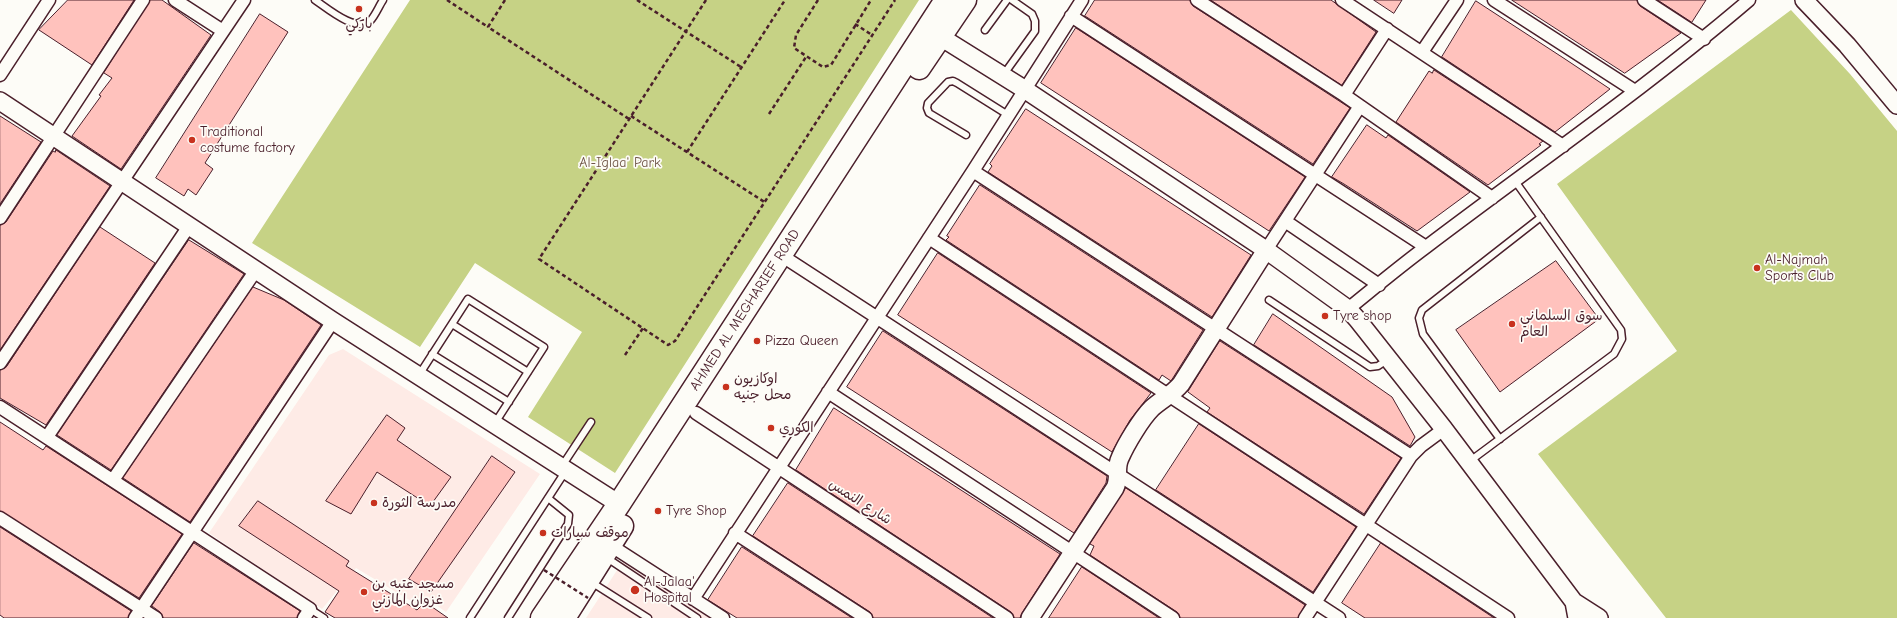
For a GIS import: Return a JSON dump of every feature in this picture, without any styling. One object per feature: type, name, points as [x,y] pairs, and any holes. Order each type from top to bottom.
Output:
[{"type":"highway","name":"AHMED AL MEGHARIEF ROAD","points":[[564,618],[588,589],[607,550],[696,413],[934,33],[946,0]]},
{"type":"highway","name":"AHMED AL MEGHARIEF ROAD","points":[[542,618],[620,504],[934,33],[965,0]]},
{"type":"street","points":[[0,75],[49,0]]},
{"type":"street","points":[[0,218],[55,137],[143,0]]},
{"type":"street","points":[[0,362],[244,0]]},
{"type":"street","points":[[693,599],[930,238],[1082,0]]},
{"type":"street","points":[[1197,0],[1360,106],[1492,198]]},
{"type":"street","points":[[1342,0],[1563,146]]},
{"type":"street","points":[[1422,52],[1457,0]]},
{"type":"street","points":[[1494,0],[1635,91]]},
{"type":"street","points":[[1644,0],[1704,38]]},
{"type":"street","points":[[1348,309],[1426,247],[1563,146],[1704,38],[1749,0]]},
{"type":"street","points":[[1804,0],[1847,45],[1897,105]]},
{"type":"street","points":[[179,1],[223,31]]},
{"type":"street","points":[[1071,16],[1426,247]]},
{"type":"street","points":[[1344,96],[1387,29]]},
{"type":"street","points":[[934,33],[1003,75],[1266,250],[1348,309],[1444,429],[1575,610],[1594,617]]},
{"type":"street","points":[[0,102],[333,321],[620,504]]},
{"type":"street","points":[[1030,618],[1115,488],[1119,475],[1117,465],[1120,457],[1143,421],[1152,409],[1181,384],[1215,328],[1360,106]]},
{"type":"street","points":[[973,171],[1411,456]]},
{"type":"street","points":[[1286,221],[1378,285]]},
{"type":"street","points":[[47,437],[189,226]]},
{"type":"street","points":[[930,238],[1508,618]]},
{"type":"street","points":[[790,261],[878,316],[1339,618]]},
{"type":"street","points":[[113,480],[256,270]]},
{"type":"street","points":[[138,613],[333,321]]},
{"type":"street","points":[[828,392],[1173,618]]},
{"type":"street","points":[[0,407],[192,530],[307,613]]},
{"type":"street","name":"شارع النمس","points":[[696,413],[1007,618]]},
{"type":"street","points":[[1305,618],[1411,456],[1421,446],[1444,429]]},
{"type":"street","points":[[0,518],[138,613],[156,618]]},
{"type":"street","points":[[736,533],[866,618]]},
{"type":"street","points":[[607,550],[693,599],[723,618]]},
{"type":"lane","points":[[315,0],[353,24],[364,24],[370,21],[383,0]]},
{"type":"lane","points":[[985,30],[1007,0]]},
{"type":"lane","points":[[1003,75],[1036,26],[1032,14],[1012,0]]},
{"type":"lane","points":[[966,136],[929,113],[927,108],[928,103],[948,82],[953,81],[957,83],[1008,115]]},
{"type":"lane","points":[[1468,462],[1614,354],[1622,339],[1621,330],[1515,181]]},
{"type":"lane","points":[[1500,439],[1423,334],[1419,318],[1422,310],[1541,218]]},
{"type":"lane","points":[[418,376],[468,300],[544,347],[494,425]]},
{"type":"lane","points":[[1269,300],[1370,367],[1378,366],[1389,360]]},
{"type":"lane","points":[[452,324],[528,372]]},
{"type":"lane","points":[[432,354],[509,402]]},
{"type":"lane","points":[[470,618],[548,498],[591,422]]},
{"type":"lane","points":[[508,618],[568,524],[569,515],[548,498]]},
{"type":"lane","points":[[607,550],[697,618]]},
{"type":"lane","points":[[588,589],[648,618]]},
{"type":"lane","points":[[307,613],[324,618]]},
{"type":"path","points":[[447,0],[629,119]]},
{"type":"path","points":[[488,27],[505,0]]},
{"type":"path","points":[[637,0],[741,67]]},
{"type":"path","points":[[706,0],[539,259],[668,345],[675,341],[766,203],[895,0]]},
{"type":"path","points":[[687,152],[785,0]]},
{"type":"path","points":[[818,0],[794,40],[794,48],[823,67],[828,67],[871,0]]},
{"type":"path","points":[[855,24],[872,36]]},
{"type":"path","points":[[769,114],[806,57]]},
{"type":"path","points":[[631,116],[766,203]]},
{"type":"path","points":[[625,355],[643,328]]},
{"type":"path","points":[[544,570],[588,589]]},
{"type":"shaded area","name":"مدرسة الثورة","points":[[343,349],[540,474],[446,612],[423,596],[416,604],[356,568],[322,609],[209,533],[329,355]]},
{"type":"shaded area","name":"Al-Jalaa' Hospital","points":[[623,561],[710,618],[586,618]]},
{"type":"green space","name":"Al-Iglaa' Park","points":[[410,0],[919,0],[615,473],[528,417],[582,332],[475,263],[420,347],[252,243]]},
{"type":"green space","name":"Al-Najmah Sports Club","points":[[1791,10],[1850,74],[1897,131],[1897,618],[1666,618],[1538,454],[1677,351],[1557,184]]},
{"type":"building","points":[[68,0],[134,0],[92,65],[39,30]]},
{"type":"building","points":[[150,0],[162,0],[211,35],[121,169],[72,136],[112,78],[104,73]]},
{"type":"building","points":[[1095,0],[1190,0],[1193,6],[1350,108],[1313,164],[1085,16]]},
{"type":"building","points":[[1211,0],[1331,0],[1376,32],[1342,85]]},
{"type":"building","points":[[1374,0],[1402,0],[1394,13]]},
{"type":"building","points":[[1512,0],[1637,0],[1640,6],[1681,33],[1625,73]]},
{"type":"building","points":[[1658,0],[1706,0],[1692,22]]},
{"type":"building","points":[[1476,1],[1610,89],[1555,132],[1442,57]]},
{"type":"building","points":[[260,14],[288,32],[205,163],[213,169],[196,195],[188,189],[184,196],[156,178]]},
{"type":"building","points":[[1076,28],[1305,177],[1269,231],[1041,83]]},
{"type":"building","points":[[1434,70],[1543,141],[1539,144],[1541,145],[1488,185],[1396,122],[1429,71],[1432,73]]},
{"type":"building","points":[[1026,109],[1251,255],[1212,317],[988,172],[992,166],[990,164]]},
{"type":"building","points":[[0,116],[41,142],[0,204]]},
{"type":"building","points":[[1367,125],[1386,138],[1388,135],[1470,192],[1417,231],[1332,177]]},
{"type":"building","points":[[56,150],[110,186],[0,350],[0,225],[6,222],[53,151],[55,152]]},
{"type":"building","points":[[980,185],[1203,330],[1171,381],[1162,375],[1159,380],[946,240],[949,237],[947,236]]},
{"type":"building","points":[[100,227],[155,263],[46,425],[0,398],[0,370],[6,367]]},
{"type":"building","points":[[189,240],[244,274],[111,470],[57,435]]},
{"type":"building","points":[[938,253],[1151,393],[1130,420],[1112,452],[898,315]]},
{"type":"building","points":[[1556,261],[1599,319],[1500,392],[1456,330]]},
{"type":"building","points":[[253,287],[284,300],[321,325],[190,522],[123,478]]},
{"type":"building","points":[[1273,314],[1392,397],[1415,437],[1410,446],[1254,345]]},
{"type":"building","points":[[883,331],[1107,476],[1106,483],[1074,533],[847,387]]},
{"type":"building","points":[[1220,341],[1401,458],[1364,514],[1207,412],[1210,408],[1188,392]]},
{"type":"building","points":[[834,408],[1060,554],[1020,618],[1014,618],[1011,612],[796,470]]},
{"type":"building","points":[[387,415],[405,428],[397,440],[451,477],[430,506],[377,472],[351,514],[326,501]]},
{"type":"building","points":[[0,422],[43,450],[46,446],[182,534],[139,598],[0,511]]},
{"type":"building","points":[[1199,424],[1356,527],[1313,592],[1156,490]]},
{"type":"building","points":[[492,456],[515,472],[431,592],[409,579]]},
{"type":"building","points":[[788,483],[993,618],[873,618],[870,612],[753,536]]},
{"type":"building","points":[[1126,488],[1305,605],[1298,618],[1180,618],[1177,612],[1090,555],[1094,546],[1090,544]]},
{"type":"building","points":[[258,501],[349,561],[346,566],[417,610],[425,602],[448,618],[335,618],[325,612],[339,591],[239,526]]},
{"type":"building","points":[[0,527],[131,611],[128,618],[4,618],[0,615]]},
{"type":"building","points":[[194,543],[300,611],[297,618],[163,618],[160,612],[152,606]]},
{"type":"building","points":[[1381,543],[1494,618],[1365,618],[1342,603]]},
{"type":"building","points":[[742,547],[852,618],[737,618],[708,600]]},
{"type":"building","points":[[1082,567],[1159,618],[1049,618]]},
{"type":"place","name":"باركي","points":[[359,9]]},
{"type":"place","name":"Traditional costume factory","points":[[192,140]]},
{"type":"place","name":"Al-Najmah Sports Club","points":[[1757,268]]},
{"type":"place","name":"Tyre shop","points":[[1325,316]]},
{"type":"place","name":"سوق السلماني العام","points":[[1512,324]]},
{"type":"place","name":"Pizza Queen","points":[[757,341]]},
{"type":"place","name":"اوكازيون محل جنيه","points":[[726,387]]},
{"type":"place","name":"الكوري","points":[[771,428]]},
{"type":"place","name":"مدرسة الثورة","points":[[374,503]]},
{"type":"place","name":"Tyre Shop","points":[[658,511]]},
{"type":"place","name":"موقف سيارات","points":[[543,533]]},
{"type":"place","name":"Al-Jalaa' Hospital","points":[[635,590]]},
{"type":"place","name":"مسجد عتبه بن غزوان المازني","points":[[364,592]]}]
